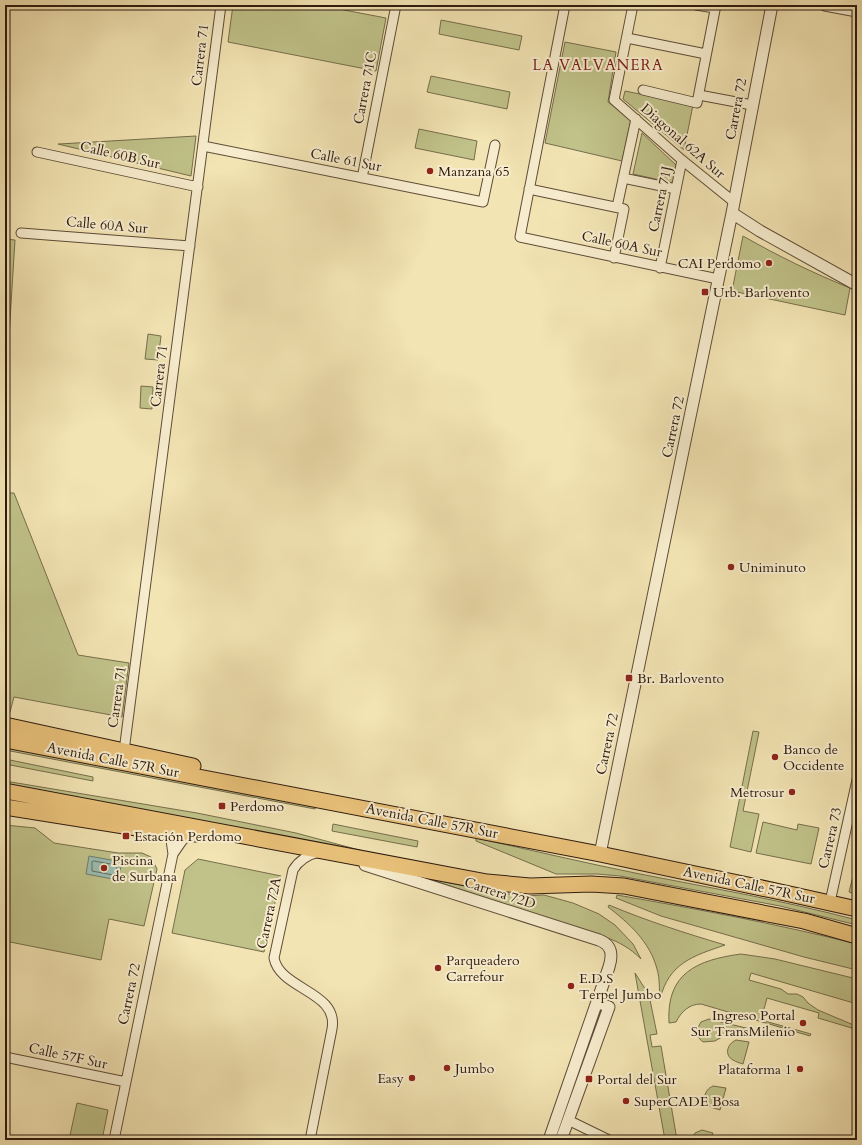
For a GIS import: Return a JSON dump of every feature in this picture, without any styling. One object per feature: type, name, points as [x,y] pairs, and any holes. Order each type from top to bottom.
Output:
[{"type":"highway","points":[[5,725],[196,766],[256,787]]},
{"type":"highway","name":"Avenida Calle 57R Sur","points":[[5,740],[600,854],[857,909]]},
{"type":"highway","name":"Avenida Calle 57R Sur","points":[[5,791],[502,884],[530,886],[607,884],[644,889],[804,921],[857,936]]},
{"type":"highway","points":[[5,807],[168,833],[259,838]]},
{"type":"street","name":"Carrera 71","points":[[124,751],[221,5]]},
{"type":"street","name":"Carrera 71C","points":[[362,178],[396,5]]},
{"type":"street","points":[[565,5],[529,189],[621,208]]},
{"type":"street","points":[[633,5],[627,38],[706,54]]},
{"type":"street","points":[[696,5],[715,7],[698,99]]},
{"type":"street","name":"Carrera 72","points":[[600,854],[733,208],[772,5]]},
{"type":"street","points":[[825,5],[857,11]]},
{"type":"street","name":"Diagonal 62A Sur","points":[[627,38],[614,100],[682,160],[733,208]]},
{"type":"street","points":[[643,90],[698,99],[752,105]]},
{"type":"street","points":[[614,258],[621,208],[623,178],[636,119]]},
{"type":"street","name":"Calle 61 Sur","points":[[203,146],[483,202],[495,145]]},
{"type":"street","name":"Calle 60B Sur","points":[[37,152],[198,187]]},
{"type":"street","name":"Carrera 71J","points":[[660,268],[682,160]]},
{"type":"street","points":[[623,178],[676,189]]},
{"type":"street","name":"Calle 60A Sur","points":[[529,189],[520,238],[718,279]]},
{"type":"street","points":[[733,208],[760,231],[857,285]]},
{"type":"street","name":"Calle 60A Sur","points":[[21,233],[190,246]]},
{"type":"street","name":"Carrera 73","points":[[830,902],[857,780]]},
{"type":"street","name":"Carrera 72","points":[[114,1140],[173,854],[171,840],[168,833]]},
{"type":"street","name":"Carrera 72","points":[[173,854],[189,834]]},
{"type":"street","name":"Carrera 72D","points":[[325,851],[605,943],[610,948],[610,962],[549,1140]]},
{"type":"street","name":"Carrera 72A","points":[[310,1140],[332,1029],[333,1017],[326,1005],[283,975],[275,964],[274,958],[293,870],[297,863],[309,855],[325,851]]},
{"type":"street","points":[[561,1140],[609,1007],[597,1002]]},
{"type":"street","name":"Calle 57F Sur","points":[[5,1057],[126,1082]]},
{"type":"street","points":[[568,1120],[609,1140]]},
{"type":"green space","points":[[233,5],[318,5],[386,18],[376,71],[228,42]]},
{"type":"green space","points":[[441,20],[522,36],[519,50],[439,34]]},
{"type":"green space","points":[[565,42],[616,52],[608,102],[631,120],[622,161],[545,143]]},
{"type":"green space","points":[[431,76],[510,92],[507,109],[427,92]]},
{"type":"green space","points":[[625,91],[693,105],[684,150],[623,99]]},
{"type":"green space","points":[[419,129],[477,141],[474,160],[415,148]]},
{"type":"green space","points":[[642,133],[676,165],[673,183],[633,174]]},
{"type":"green space","points":[[196,136],[191,176],[58,144],[59,144]]},
{"type":"green space","points":[[743,236],[796,264],[850,288],[845,315],[732,291]]},
{"type":"green space","points":[[5,239],[15,240],[5,401]]},
{"type":"green space","points":[[148,334],[161,336],[158,360],[145,359]]},
{"type":"green space","points":[[141,386],[153,387],[152,409],[140,408]]},
{"type":"green space","points":[[5,493],[14,493],[78,655],[129,663],[122,717],[14,697],[10,712],[5,711]]},
{"type":"green space","points":[[753,731],[759,732],[743,811],[759,814],[751,852],[730,847]]},
{"type":"green space","points":[[5,746],[316,807],[315,809],[5,750]]},
{"type":"green space","points":[[5,759],[93,777],[93,781],[5,764]]},
{"type":"green space","points":[[5,781],[197,813],[296,833],[363,851],[5,786]]},
{"type":"green space","points":[[763,822],[797,830],[798,824],[819,828],[811,864],[756,853]]},
{"type":"green space","points":[[333,824],[418,841],[417,847],[332,831]]},
{"type":"green space","points":[[5,825],[35,828],[54,843],[118,853],[142,853],[151,857],[157,869],[144,926],[109,919],[101,960],[5,941]]},
{"type":"green space","points":[[476,838],[619,870],[803,907],[857,920],[857,925],[780,906],[620,876],[597,874],[556,874],[476,841]]},
{"type":"green space","points":[[198,859],[281,876],[264,952],[172,933],[185,870]]},
{"type":"green space","points":[[854,872],[857,873],[857,895],[849,892]]},
{"type":"green space","points":[[430,879],[523,896],[544,895],[573,903],[599,914],[615,925],[633,944],[641,959],[620,943],[610,939]]},
{"type":"green space","points":[[617,895],[737,917],[857,944],[857,970],[804,957],[661,916],[616,898]]},
{"type":"green space","points":[[609,905],[666,926],[725,945],[693,957],[676,969],[669,977],[660,999],[658,973],[654,959],[638,934],[608,907]]},
{"type":"green space","points":[[741,954],[775,959],[857,979],[857,1004],[751,973],[749,980],[781,989],[788,994],[797,994],[803,997],[808,1003],[818,1010],[856,1026],[855,1029],[818,1018],[819,1013],[767,998],[761,1020],[811,1034],[810,1036],[701,1004],[689,1007],[680,1015],[676,1022],[669,1023],[669,1006],[673,992],[679,981],[687,972],[698,965],[711,960]]},
{"type":"green space","points":[[635,973],[649,995],[657,1034],[650,1035],[652,1047],[661,1046],[677,1140],[665,1140]]},
{"type":"green space","points":[[709,1019],[750,1029],[734,1030],[715,1041],[703,1042],[697,1033],[697,1030],[701,1022]]},
{"type":"green space","points":[[736,1040],[749,1042],[743,1064],[734,1061],[728,1055],[730,1044]]},
{"type":"green space","points":[[713,1086],[726,1088],[720,1110],[708,1105],[705,1099],[707,1090]]},
{"type":"green space","points":[[77,1103],[108,1110],[102,1140],[69,1140]]},
{"type":"green space","points":[[702,1130],[713,1133],[710,1140],[691,1140],[695,1133]]},
{"type":"water","name":"Piscina de Surbana","points":[[89,856],[122,862],[118,880],[86,874]]},
{"type":"place","name":"Manzana 65","points":[[430,171]]},
{"type":"place","name":"CAI Perdomo","points":[[769,263]]},
{"type":"place","name":"Urb. Barlovento","points":[[705,292]]},
{"type":"place","name":"Uniminuto","points":[[731,567]]},
{"type":"place","name":"Br. Barlovento","points":[[629,678]]},
{"type":"place","name":"Banco de Occidente","points":[[775,757]]},
{"type":"place","name":"Metrosur","points":[[792,792]]},
{"type":"place","name":"Perdomo","points":[[222,806]]},
{"type":"place","name":"Estación Perdomo","points":[[126,836]]},
{"type":"place","name":"Piscina de Surbana","points":[[104,868]]},
{"type":"place","name":"Parqueadero Carrefour","points":[[438,968]]},
{"type":"place","name":"E.D.S Terpel Jumbo","points":[[571,986]]},
{"type":"place","name":"Ingreso Portal Sur TransMilenio","points":[[803,1023]]},
{"type":"place","name":"Jumbo","points":[[447,1068]]},
{"type":"place","name":"Plataforma 1","points":[[800,1069]]},
{"type":"place","name":"Easy","points":[[412,1078]]},
{"type":"place","name":"Portal del Sur","points":[[589,1079]]},
{"type":"place","name":"SuperCADE Bosa","points":[[626,1101]]},
{"type":"district","name":"LA VALVANERA","points":[[598,65]]}]
